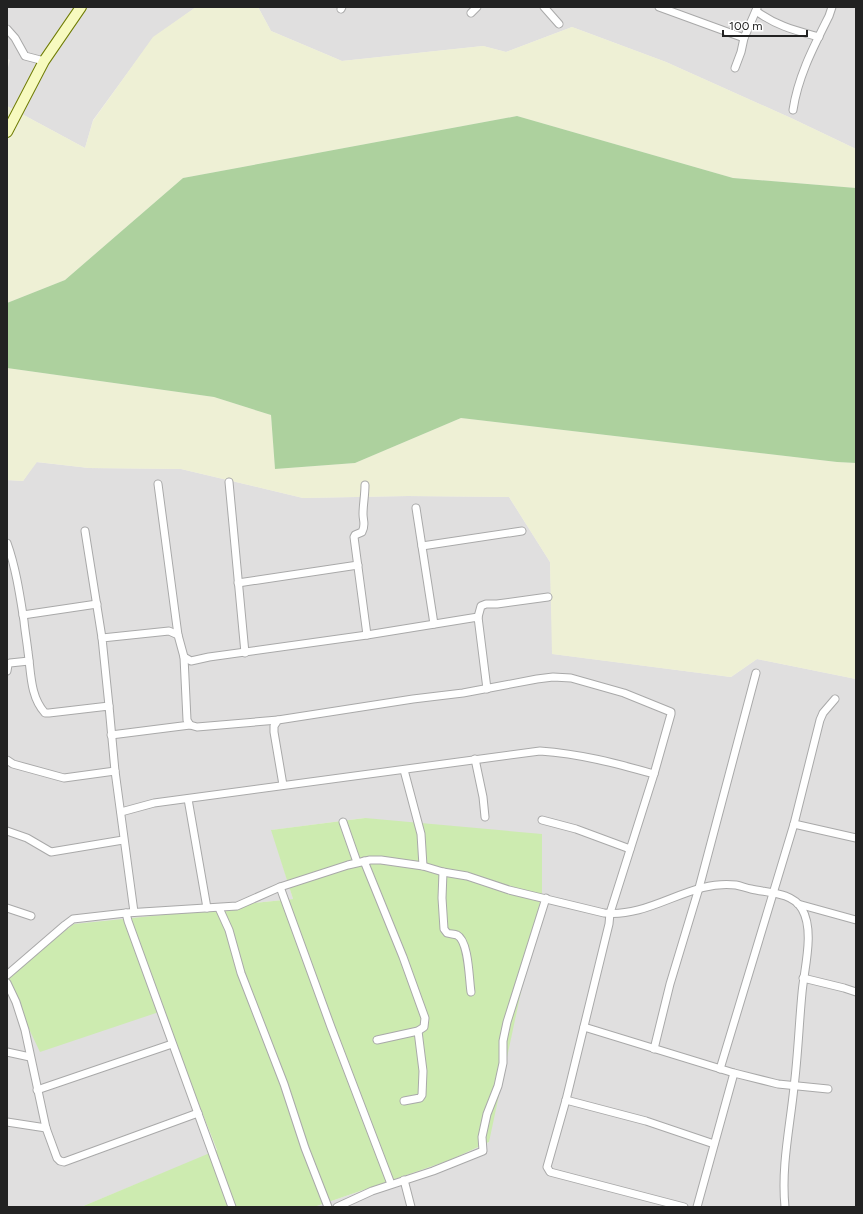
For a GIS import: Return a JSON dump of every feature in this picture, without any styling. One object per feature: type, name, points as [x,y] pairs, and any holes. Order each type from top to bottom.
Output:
[{"type":"main road","points":[[7,132],[44,61],[81,7]]},
{"type":"street","points":[[471,13],[477,7]]},
{"type":"street","points":[[544,7],[559,24]]},
{"type":"street","points":[[659,7],[744,38]]},
{"type":"street","points":[[793,110],[794,99],[802,74],[832,7]]},
{"type":"street","points":[[735,68],[744,38],[756,9],[771,21],[819,37]]},
{"type":"street","points":[[7,30],[15,38],[25,56],[44,61]]},
{"type":"street","points":[[229,482],[245,653]]},
{"type":"street","points":[[158,484],[178,635],[184,657],[187,720],[190,725]]},
{"type":"street","points":[[366,485],[363,516],[365,523],[364,529],[354,537],[367,635]]},
{"type":"street","points":[[416,508],[434,624]]},
{"type":"street","points":[[85,531],[102,638],[111,735],[121,812],[130,913],[128,921],[232,1207]]},
{"type":"street","points":[[422,546],[522,531]]},
{"type":"street","points":[[7,544],[19,591],[30,672],[35,696],[45,713],[109,706]]},
{"type":"street","points":[[238,582],[358,565]]},
{"type":"street","points":[[487,689],[478,617],[481,606],[486,604],[548,597]]},
{"type":"street","points":[[23,615],[97,604]]},
{"type":"street","points":[[184,657],[191,661],[209,657],[367,635],[478,617]]},
{"type":"street","points":[[102,638],[169,631],[178,635]]},
{"type":"street","points":[[7,671],[10,663],[29,661]]},
{"type":"street","points":[[654,1049],[670,984],[699,888],[756,674]]},
{"type":"street","points":[[111,735],[190,725],[197,727],[278,720],[413,699],[463,693],[553,677],[571,678],[624,693],[669,710],[671,714],[654,774],[610,913],[609,924],[566,1100],[547,1167],[550,1172],[684,1207]]},
{"type":"street","points":[[720,1069],[794,824],[820,720],[823,713],[835,699]]},
{"type":"street","points":[[278,720],[274,726],[274,732],[283,785]]},
{"type":"street","points":[[121,812],[154,803],[540,751],[570,753],[654,774]]},
{"type":"street","points":[[475,759],[483,797],[485,818]]},
{"type":"street","points":[[7,760],[13,764],[64,778],[115,771]]},
{"type":"street","points":[[404,770],[421,834],[423,866]]},
{"type":"street","points":[[188,799],[207,908]]},
{"type":"street","points":[[542,820],[576,829],[630,849]]},
{"type":"street","points":[[343,822],[403,957],[425,1018],[424,1026],[418,1031],[377,1040]]},
{"type":"street","points":[[794,824],[856,838]]},
{"type":"street","points":[[7,831],[27,838],[51,852],[123,840]]},
{"type":"street","points":[[7,975],[70,921],[130,913],[237,906],[280,887],[361,862],[381,860],[423,866],[443,872],[467,876],[509,890],[610,913],[642,910],[699,888],[720,884],[736,885],[788,896],[798,904],[805,916],[808,932],[794,1086],[783,1182],[784,1207]]},
{"type":"street","points":[[443,872],[442,898],[444,929],[447,933],[457,936],[462,941],[468,960],[471,992]]},
{"type":"street","points":[[280,887],[331,1027],[391,1184]]},
{"type":"street","points":[[337,1207],[372,1191],[433,1171],[483,1151],[482,1137],[487,1114],[498,1086],[507,1022],[546,898]]},
{"type":"street","points":[[798,904],[856,920]]},
{"type":"street","points":[[7,908],[31,916]]},
{"type":"street","points":[[219,908],[229,930],[241,973],[284,1084],[305,1148],[328,1207]]},
{"type":"street","points":[[803,978],[856,992]]},
{"type":"street","points":[[7,983],[16,1002],[25,1030],[46,1128],[57,1158],[60,1161],[64,1162],[198,1113]]},
{"type":"street","points":[[584,1027],[734,1073],[778,1084],[828,1089]]},
{"type":"street","points":[[404,1102],[420,1098],[422,1095],[423,1071],[418,1031]]},
{"type":"street","points":[[37,1090],[172,1044]]},
{"type":"street","points":[[7,1052],[30,1057]]},
{"type":"street","points":[[697,1207],[734,1073]]},
{"type":"street","points":[[566,1100],[646,1121],[714,1144]]},
{"type":"street","points":[[7,1122],[46,1128]]},
{"type":"street","points":[[404,1180],[411,1207]]},
{"type":"shaded area","points":[[7,7],[196,7],[153,38],[93,120],[85,148],[7,106],[7,71],[10,60],[7,59]]},
{"type":"shaded area","points":[[258,7],[856,7],[856,149],[666,62],[572,27],[506,52],[483,46],[342,61],[271,31]]},
{"type":"shaded area","points":[[36,462],[89,468],[181,469],[303,498],[408,496],[509,497],[550,562],[553,654],[731,677],[757,659],[856,679],[856,1207],[314,1207],[450,1160],[489,1142],[365,818],[272,830],[293,899],[207,908],[162,915],[7,975],[7,480],[23,481]]},
{"type":"shaded area","points":[[7,983],[162,1011],[217,1151],[81,1207],[7,1207]]},
{"type":"green space","points":[[196,7],[258,7],[271,31],[342,61],[483,46],[506,52],[572,27],[666,62],[856,149],[856,188],[733,178],[517,116],[183,178],[65,280],[7,303],[7,106],[85,148],[93,121],[153,37]]},
{"type":"green space","points":[[517,116],[733,178],[856,188],[856,463],[461,418],[355,463],[275,469],[271,415],[214,397],[7,368],[7,303],[65,280],[183,178]]},
{"type":"green space","points":[[7,368],[214,397],[271,415],[275,469],[355,463],[461,418],[856,463],[856,679],[757,659],[731,677],[552,654],[550,562],[509,497],[408,496],[303,498],[181,469],[89,468],[37,462],[23,481],[7,480]]},
{"type":"green space","points":[[365,818],[542,834],[542,893],[489,1142],[450,1160],[314,1207],[81,1207],[217,1150],[162,1011],[40,1052],[7,983],[7,975],[74,924],[293,899],[271,830]]}]
